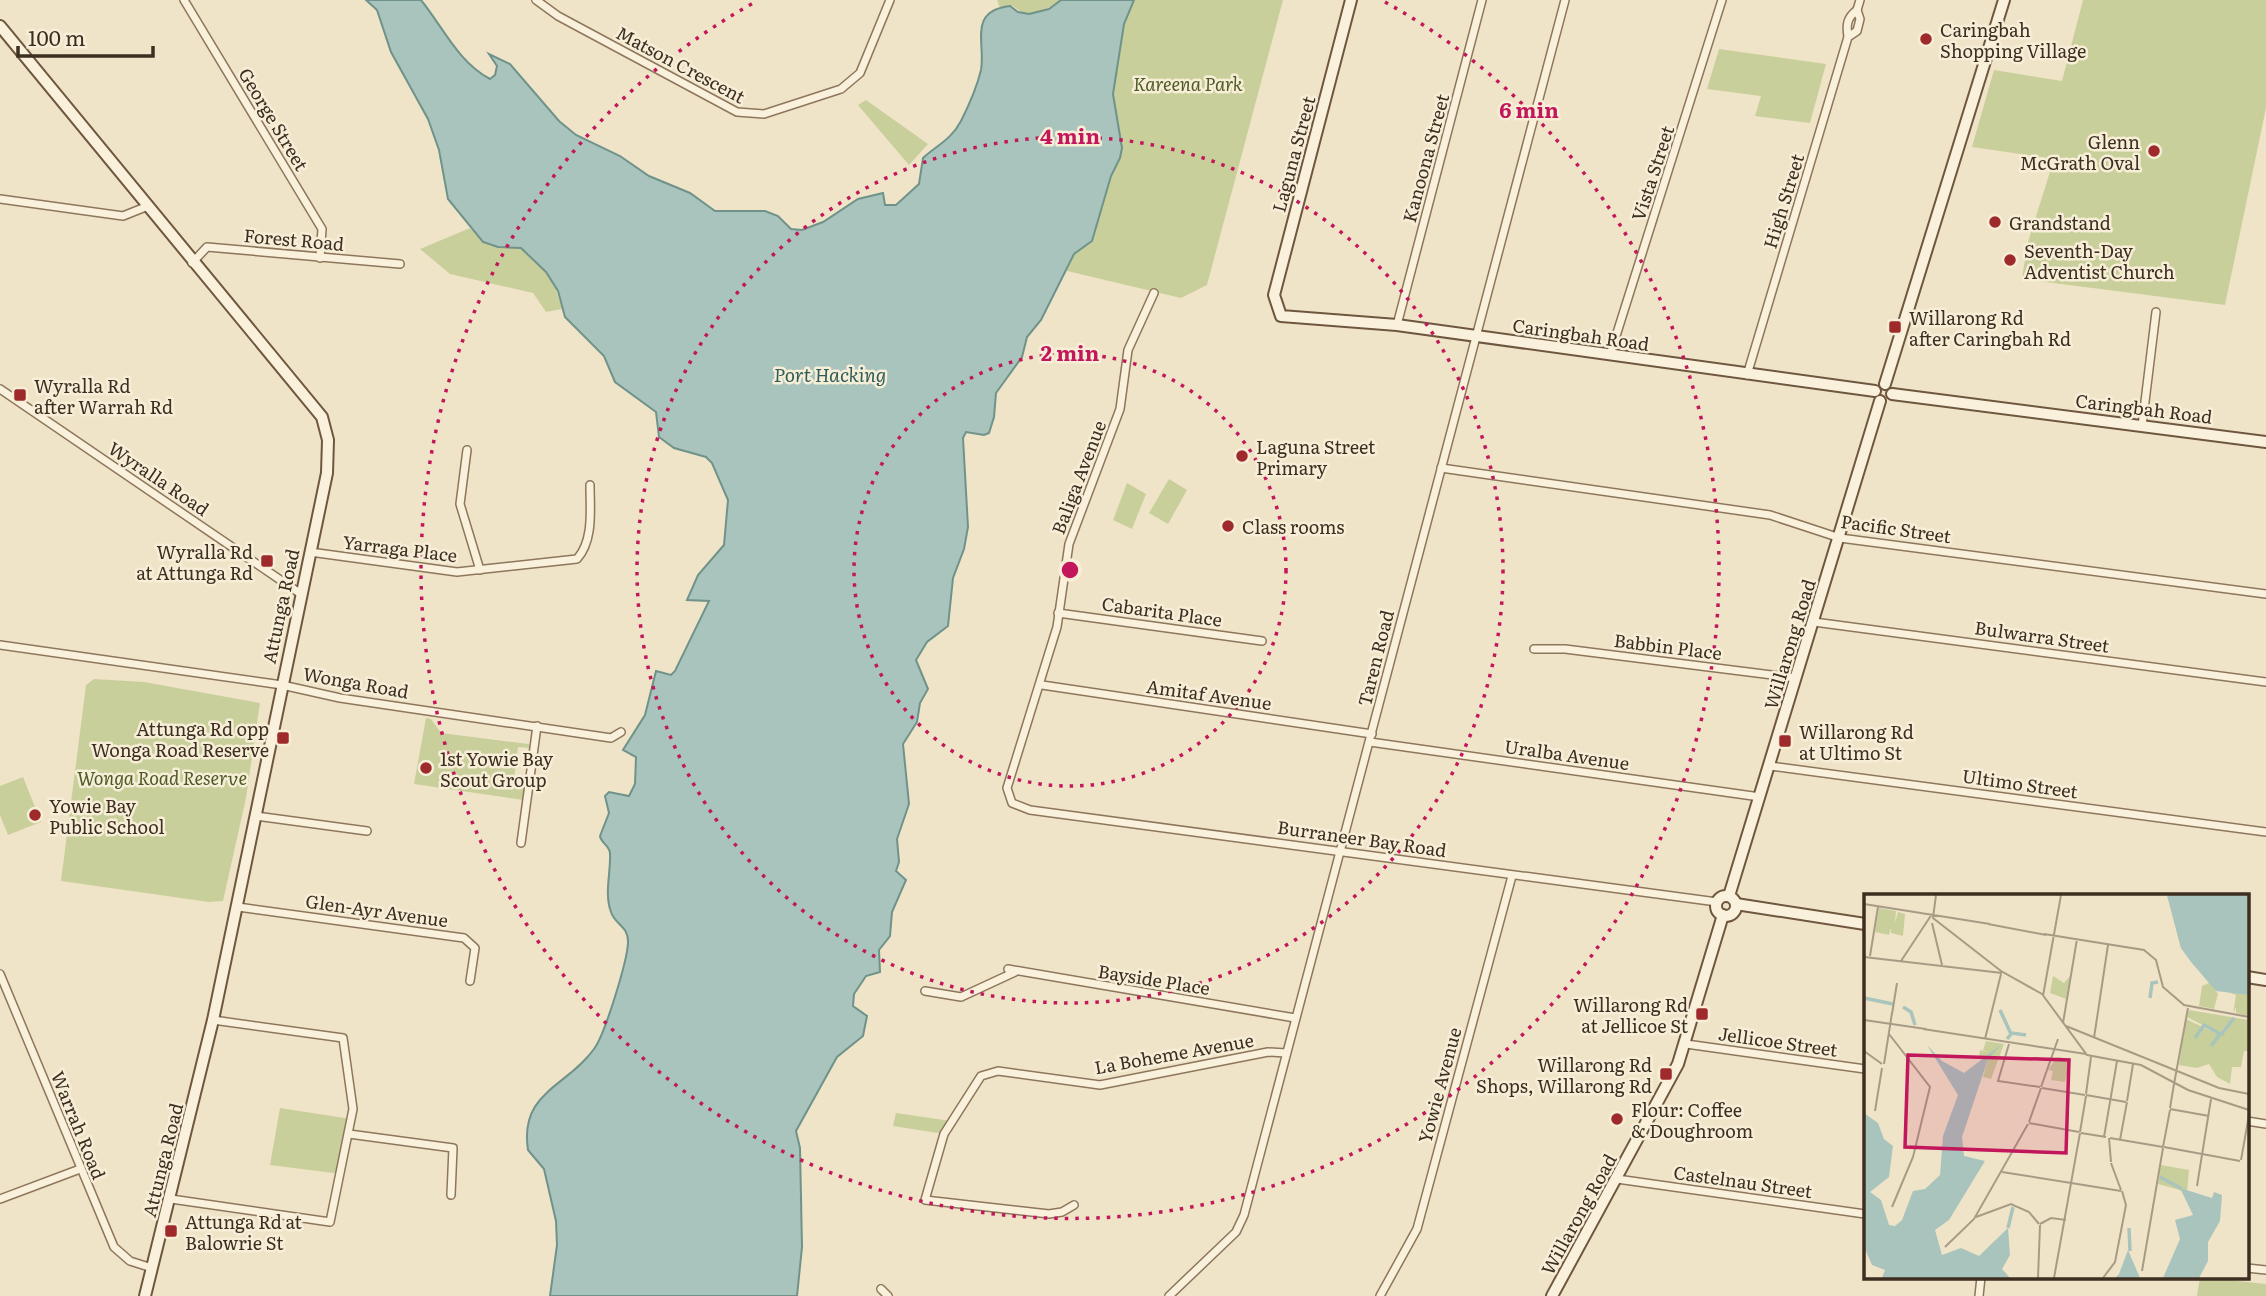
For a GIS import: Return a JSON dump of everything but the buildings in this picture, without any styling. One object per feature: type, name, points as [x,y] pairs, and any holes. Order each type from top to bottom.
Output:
[{"type":"street","name":"George Street","points":[[184,0],[322,229],[320,258]]},
{"type":"street","name":"Matson Crescent","points":[[536,0],[558,16],[737,112],[753,116],[850,84],[860,73],[890,0]]},
{"type":"street","name":"Laguna Street","points":[[1281,316],[1274,295],[1351,0]]},
{"type":"street","name":"Kanoona Street","points":[[1397,325],[1482,0]]},
{"type":"street","name":"Taren Road","points":[[1169,1296],[1236,1232],[1244,1215],[1371,738],[1474,336],[1565,0]]},
{"type":"street","name":"Vista Street","points":[[1610,355],[1722,0]]},
{"type":"street","name":"High Street","points":[[1746,375],[1848,37],[1846,26],[1860,0]]},
{"type":"street","points":[[1877,396],[1888,400],[1889,389],[2004,0]]},
{"type":"street","name":"Attunga Road","points":[[0,26],[322,417],[328,440],[328,460],[310,552],[213,1020],[145,1296]]},
{"type":"street","points":[[0,200],[123,216],[148,206]]},
{"type":"street","name":"Forest Road","points":[[192,262],[207,247],[400,264]]},
{"type":"street","name":"Baliga Avenue","points":[[1007,796],[1007,788],[1057,627],[1069,544],[1121,409],[1128,350],[1154,293]]},
{"type":"street","points":[[2142,426],[2157,312]]},
{"type":"street","name":"Caringbah Road","points":[[1281,316],[1397,325],[1877,396]]},
{"type":"street","name":"Wyralla Road","points":[[0,389],[300,594]]},
{"type":"street","name":"Caringbah Road","points":[[1889,389],[2266,442]]},
{"type":"street","name":"Willarong Road","points":[[1733,900],[1760,797],[1840,538],[1877,396]]},
{"type":"street","points":[[467,450],[460,504],[480,570]]},
{"type":"street","name":"Pacific Street","points":[[1441,468],[1770,515],[1840,538],[2266,594]]},
{"type":"street","name":"Yarraga Place","points":[[310,552],[457,572],[577,559],[585,550],[590,526],[590,485]]},
{"type":"street","name":"Cabarita Place","points":[[1058,613],[1262,641]]},
{"type":"street","name":"Bulwarra Street","points":[[1814,622],[2266,682]]},
{"type":"street","name":"Wonga Road","points":[[0,645],[282,685],[340,698],[611,738],[621,732]]},
{"type":"street","name":"Babbin Place","points":[[1534,649],[1565,649],[1797,678]]},
{"type":"street","name":"Amitaf Avenue","points":[[1041,685],[1371,738]]},
{"type":"street","points":[[521,843],[537,726]]},
{"type":"street","name":"Uralba Avenue","points":[[1371,738],[1760,797]]},
{"type":"street","name":"Ultimo Street","points":[[1770,766],[2266,832]]},
{"type":"street","name":"Burraneer Bay Road","points":[[1007,796],[1020,808],[1030,810],[1717,902]]},
{"type":"street","points":[[256,816],[368,831]]},
{"type":"street","name":"Yowie Avenue","points":[[1380,1296],[1417,1228],[1512,876]]},
{"type":"street","points":[[1733,900],[1733,914],[1723,915],[1718,911],[1717,902],[1722,897],[1864,924]]},
{"type":"street","name":"Glen-Ayr Avenue","points":[[237,907],[464,938],[475,947],[470,981]]},
{"type":"street","name":"Willarong Road","points":[[1552,1296],[1670,1083],[1686,1044],[1723,915]]},
{"type":"street","name":"Bayside Place","points":[[925,991],[961,997],[1012,970],[1295,1018]]},
{"type":"street","name":"Warrah Road","points":[[0,974],[118,1253],[152,1268]]},
{"type":"street","points":[[2248,977],[2266,979]]},
{"type":"street","points":[[171,1199],[330,1222],[353,1109],[343,1038],[213,1020]]},
{"type":"street","name":"Jellicoe Street","points":[[1686,1044],[1864,1069]]},
{"type":"street","name":"La Boheme Avenue","points":[[1074,1205],[1062,1212],[1049,1214],[925,1200],[944,1133],[981,1076],[998,1071],[1100,1084],[1273,1051],[1286,1052]]},
{"type":"street","points":[[2248,1121],[2266,1124]]},
{"type":"street","points":[[349,1134],[453,1147],[451,1195]]},
{"type":"street","points":[[0,1199],[80,1168]]},
{"type":"street","name":"Castelnau Street","points":[[1617,1179],[1864,1214]]},
{"type":"street","points":[[2248,1268],[2266,1270]]},
{"type":"street","points":[[1979,1296],[1981,1278]]},
{"type":"street","points":[[881,1289],[888,1296]]},
{"type":"green space","points":[[997,0],[1061,0],[1043,11],[1024,14],[1013,6],[1000,8]]},
{"type":"green space","name":"Kareena Park","points":[[1134,0],[1283,0],[1207,285],[1181,298],[1067,271],[1076,251],[1093,240],[1111,176],[1121,154],[1113,94],[1124,24]]},
{"type":"green space","points":[[2083,0],[2266,0],[2266,108],[2225,305],[2022,279],[2027,245],[2054,159],[1972,147],[1994,70],[2062,81]]},
{"type":"green space","points":[[1719,49],[1826,64],[1810,123],[1755,116],[1761,96],[1707,89]]},
{"type":"green space","points":[[866,100],[928,144],[909,165],[858,105]]},
{"type":"green space","points":[[470,228],[490,245],[521,248],[529,253],[554,283],[562,309],[546,312],[533,293],[450,274],[420,249]]},
{"type":"green space","points":[[1169,479],[1187,490],[1168,524],[1149,513]]},
{"type":"green space","points":[[1127,483],[1146,494],[1132,529],[1113,520]]},
{"type":"green space","name":"Wonga Road Reserve","points":[[94,679],[144,682],[260,703],[246,798],[223,901],[209,902],[61,881],[86,685]]},
{"type":"green space","points":[[426,718],[431,719],[441,733],[529,744],[529,748],[518,747],[514,779],[525,782],[523,800],[414,784]]},
{"type":"green space","points":[[23,777],[41,822],[8,835],[0,815],[0,786]]},
{"type":"green space","points":[[280,1108],[351,1119],[341,1174],[270,1165]]},
{"type":"green space","points":[[896,1113],[951,1121],[944,1134],[893,1126]]},
{"type":"green space","points":[[2200,1278],[2266,1284],[2266,1296],[2197,1296]]},
{"type":"water","name":"Port Hacking","points":[[366,0],[421,0],[460,54],[479,72],[490,79],[495,75],[497,66],[489,54],[510,64],[559,121],[576,135],[620,156],[649,176],[690,193],[715,211],[765,211],[778,216],[791,229],[802,230],[823,222],[858,199],[883,193],[885,205],[896,205],[919,184],[923,158],[953,133],[972,96],[981,70],[981,30],[988,14],[1010,6],[1018,12],[1029,14],[1049,9],[1061,0],[1134,0],[1124,24],[1113,94],[1122,148],[1092,241],[1074,254],[1041,320],[1027,337],[1022,357],[996,393],[994,417],[989,433],[984,435],[966,432],[963,438],[968,527],[964,549],[953,578],[948,626],[927,642],[916,660],[928,689],[920,703],[917,722],[903,744],[909,804],[897,839],[899,862],[896,871],[906,880],[892,912],[890,936],[879,950],[880,972],[866,976],[854,994],[853,1006],[867,1016],[863,1036],[837,1057],[796,1131],[800,1148],[802,1247],[797,1296],[550,1296],[557,1245],[556,1221],[544,1169],[528,1150],[527,1131],[531,1115],[538,1103],[594,1049],[615,998],[628,937],[613,916],[609,905],[610,853],[600,836],[609,813],[605,796],[609,792],[629,796],[635,784],[636,757],[623,750],[645,715],[656,671],[671,675],[675,671],[709,601],[687,600],[698,575],[724,545],[728,500],[712,463],[706,457],[674,448],[659,437],[656,412],[615,382],[604,356],[565,317],[558,291],[546,272],[521,248],[498,247],[483,242],[448,199],[439,150],[428,119],[391,52],[377,10]]},
{"type":"place","name":"Caringbah Shopping Village","points":[[1926,39]]},
{"type":"place","name":"Glenn McGrath Oval","points":[[2154,151]]},
{"type":"place","name":"Grandstand","points":[[1995,222]]},
{"type":"place","name":"Seventh-Day Adventist Church","points":[[2010,260]]},
{"type":"place","name":"Willarong Rd after Caringbah Rd","points":[[1895,327]]},
{"type":"place","name":"Wyralla Rd after Warrah Rd","points":[[20,395]]},
{"type":"place","name":"Laguna Street Primary","points":[[1242,456]]},
{"type":"place","name":"Class rooms","points":[[1228,526]]},
{"type":"place","name":"Wyralla Rd at Attunga Rd","points":[[267,561]]},
{"type":"place","name":"Attunga Rd opp Wonga Road Reserve","points":[[283,738]]},
{"type":"place","name":"Willarong Rd at Ultimo St","points":[[1785,741]]},
{"type":"place","name":"1st Yowie Bay Scout Group","points":[[426,768]]},
{"type":"place","name":"Yowie Bay Public School","points":[[35,815]]},
{"type":"place","name":"Willarong Rd at Jellicoe St","points":[[1702,1014]]},
{"type":"place","name":"Willarong Rd Shops, Willarong Rd","points":[[1666,1074]]},
{"type":"place","name":"Flour: Coffee & Doughroom","points":[[1617,1119]]},
{"type":"place","name":"Attunga Rd at Balowrie St","points":[[171,1231]]}]
